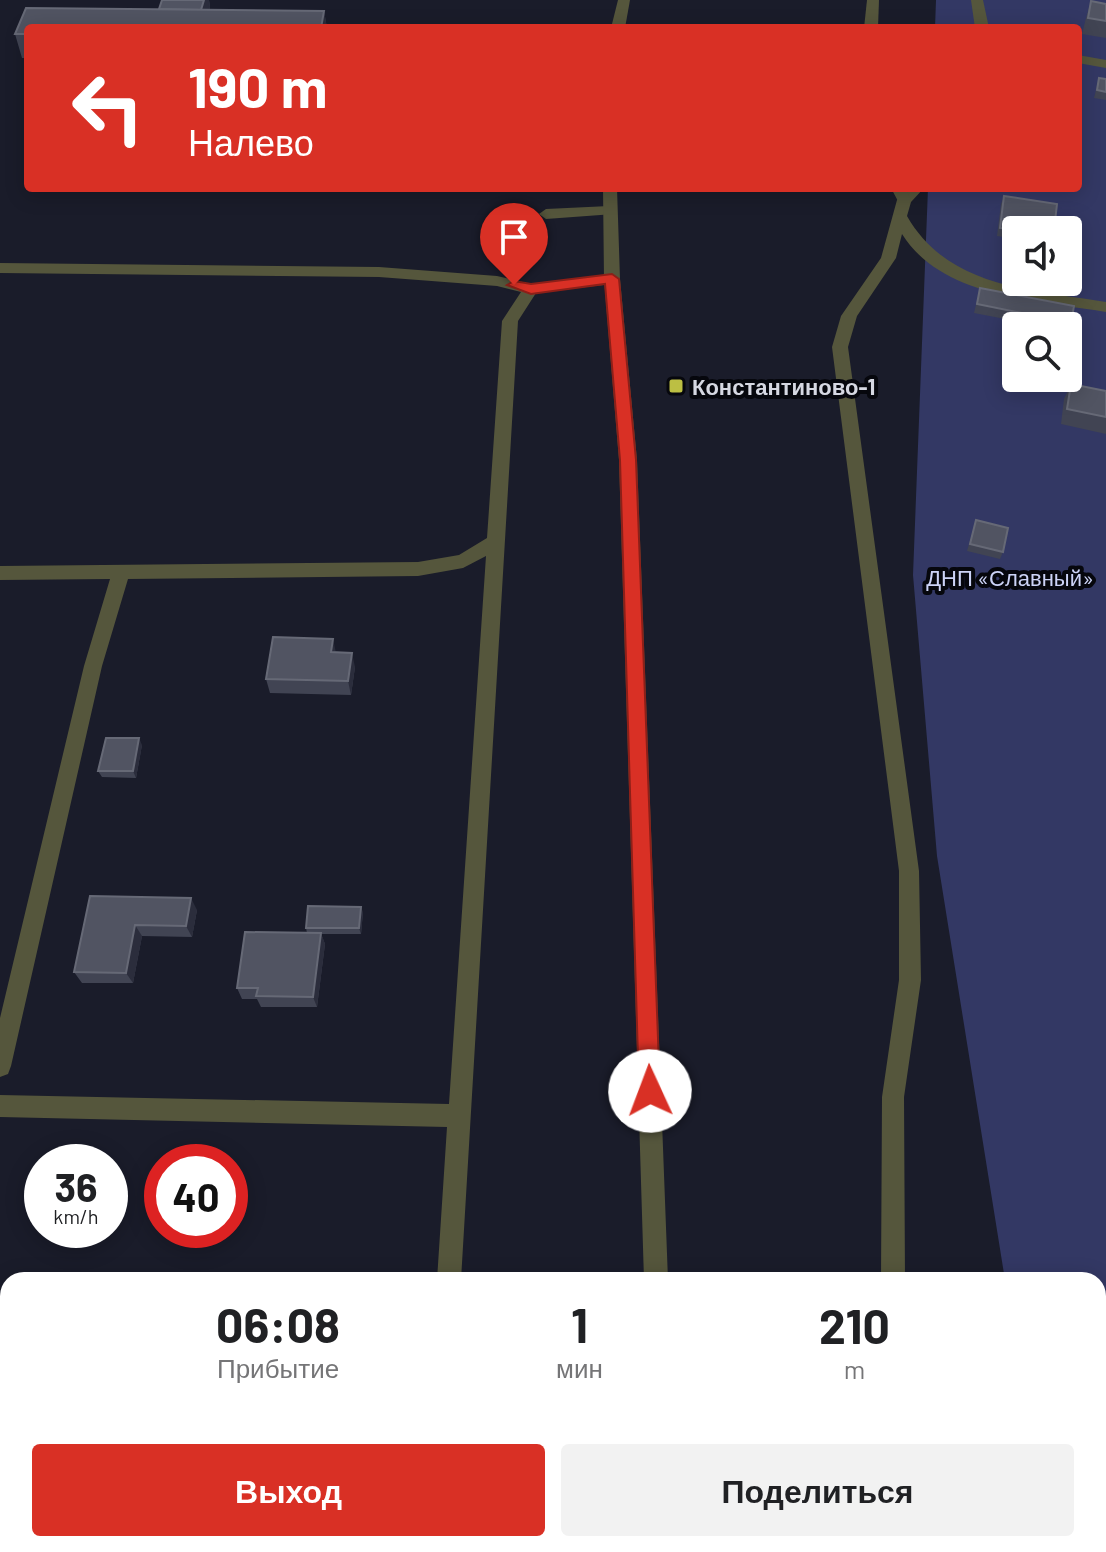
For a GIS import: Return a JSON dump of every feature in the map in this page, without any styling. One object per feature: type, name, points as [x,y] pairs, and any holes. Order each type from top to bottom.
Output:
[{"type":"street","points":[[619,24],[624,0]]},
{"type":"street","points":[[871,24],[873,0]]},
{"type":"street","points":[[977,0],[981,24]]},
{"type":"street","points":[[1082,60],[1106,64]]},
{"type":"street","points":[[610,192],[612,279],[628,460],[656,1272]]},
{"type":"street","points":[[901,201],[915,242],[946,268],[993,286],[1106,307]]},
{"type":"street","points":[[893,1272],[893,1097],[910,980],[909,871],[840,347],[849,316],[888,258],[901,201]]},
{"type":"street","points":[[546,214],[609,211]]},
{"type":"street","points":[[0,268],[379,272],[497,281],[531,289],[612,279]]},
{"type":"street","points":[[450,1272],[510,321],[531,289]]},
{"type":"street","points":[[0,573],[418,569],[463,561],[496,541]]},
{"type":"street","points":[[0,1066],[93,666],[121,571]]},
{"type":"street","points":[[0,1106],[460,1116]]},
{"type":"green space","name":"ДНП «Славный»","points":[[936,0],[1106,0],[1106,1272],[1004,1272],[937,856],[913,575],[928,192],[1082,192],[1082,24],[935,24]]},
{"type":"building","points":[[162,0],[204,0],[201,10],[159,9]]},
{"type":"building","points":[[1091,1],[1106,4],[1106,21],[1088,18]]},
{"type":"building","points":[[26,8],[324,11],[322,24],[24,24],[24,34],[15,34]]},
{"type":"building","points":[[1099,78],[1106,79],[1106,92],[1097,90]]},
{"type":"building","points":[[1004,196],[1057,204],[1056,216],[1002,216],[1000,228]]},
{"type":"building","points":[[980,288],[1002,292],[1002,296],[1022,296],[1074,306],[1073,312],[1017,312],[977,304]]},
{"type":"building","points":[[1082,386],[1106,391],[1106,417],[1067,409],[1070,392],[1082,392]]},
{"type":"building","points":[[976,520],[1008,528],[1003,552],[970,544]]},
{"type":"building","points":[[273,637],[333,639],[331,652],[352,653],[348,681],[266,679]]},
{"type":"building","points":[[106,738],[139,738],[133,771],[98,771]]},
{"type":"building","points":[[90,896],[191,898],[186,926],[135,925],[126,973],[74,972]]},
{"type":"building","points":[[308,906],[361,907],[359,928],[306,928]]},
{"type":"building","points":[[245,932],[321,933],[313,997],[256,996],[258,988],[237,988]]},
{"type":"place","name":"Константиново-1","points":[[676,386]]},
{"type":"route","points":[[514,285],[531,289],[612,279],[628,460],[650,1091]]}]
